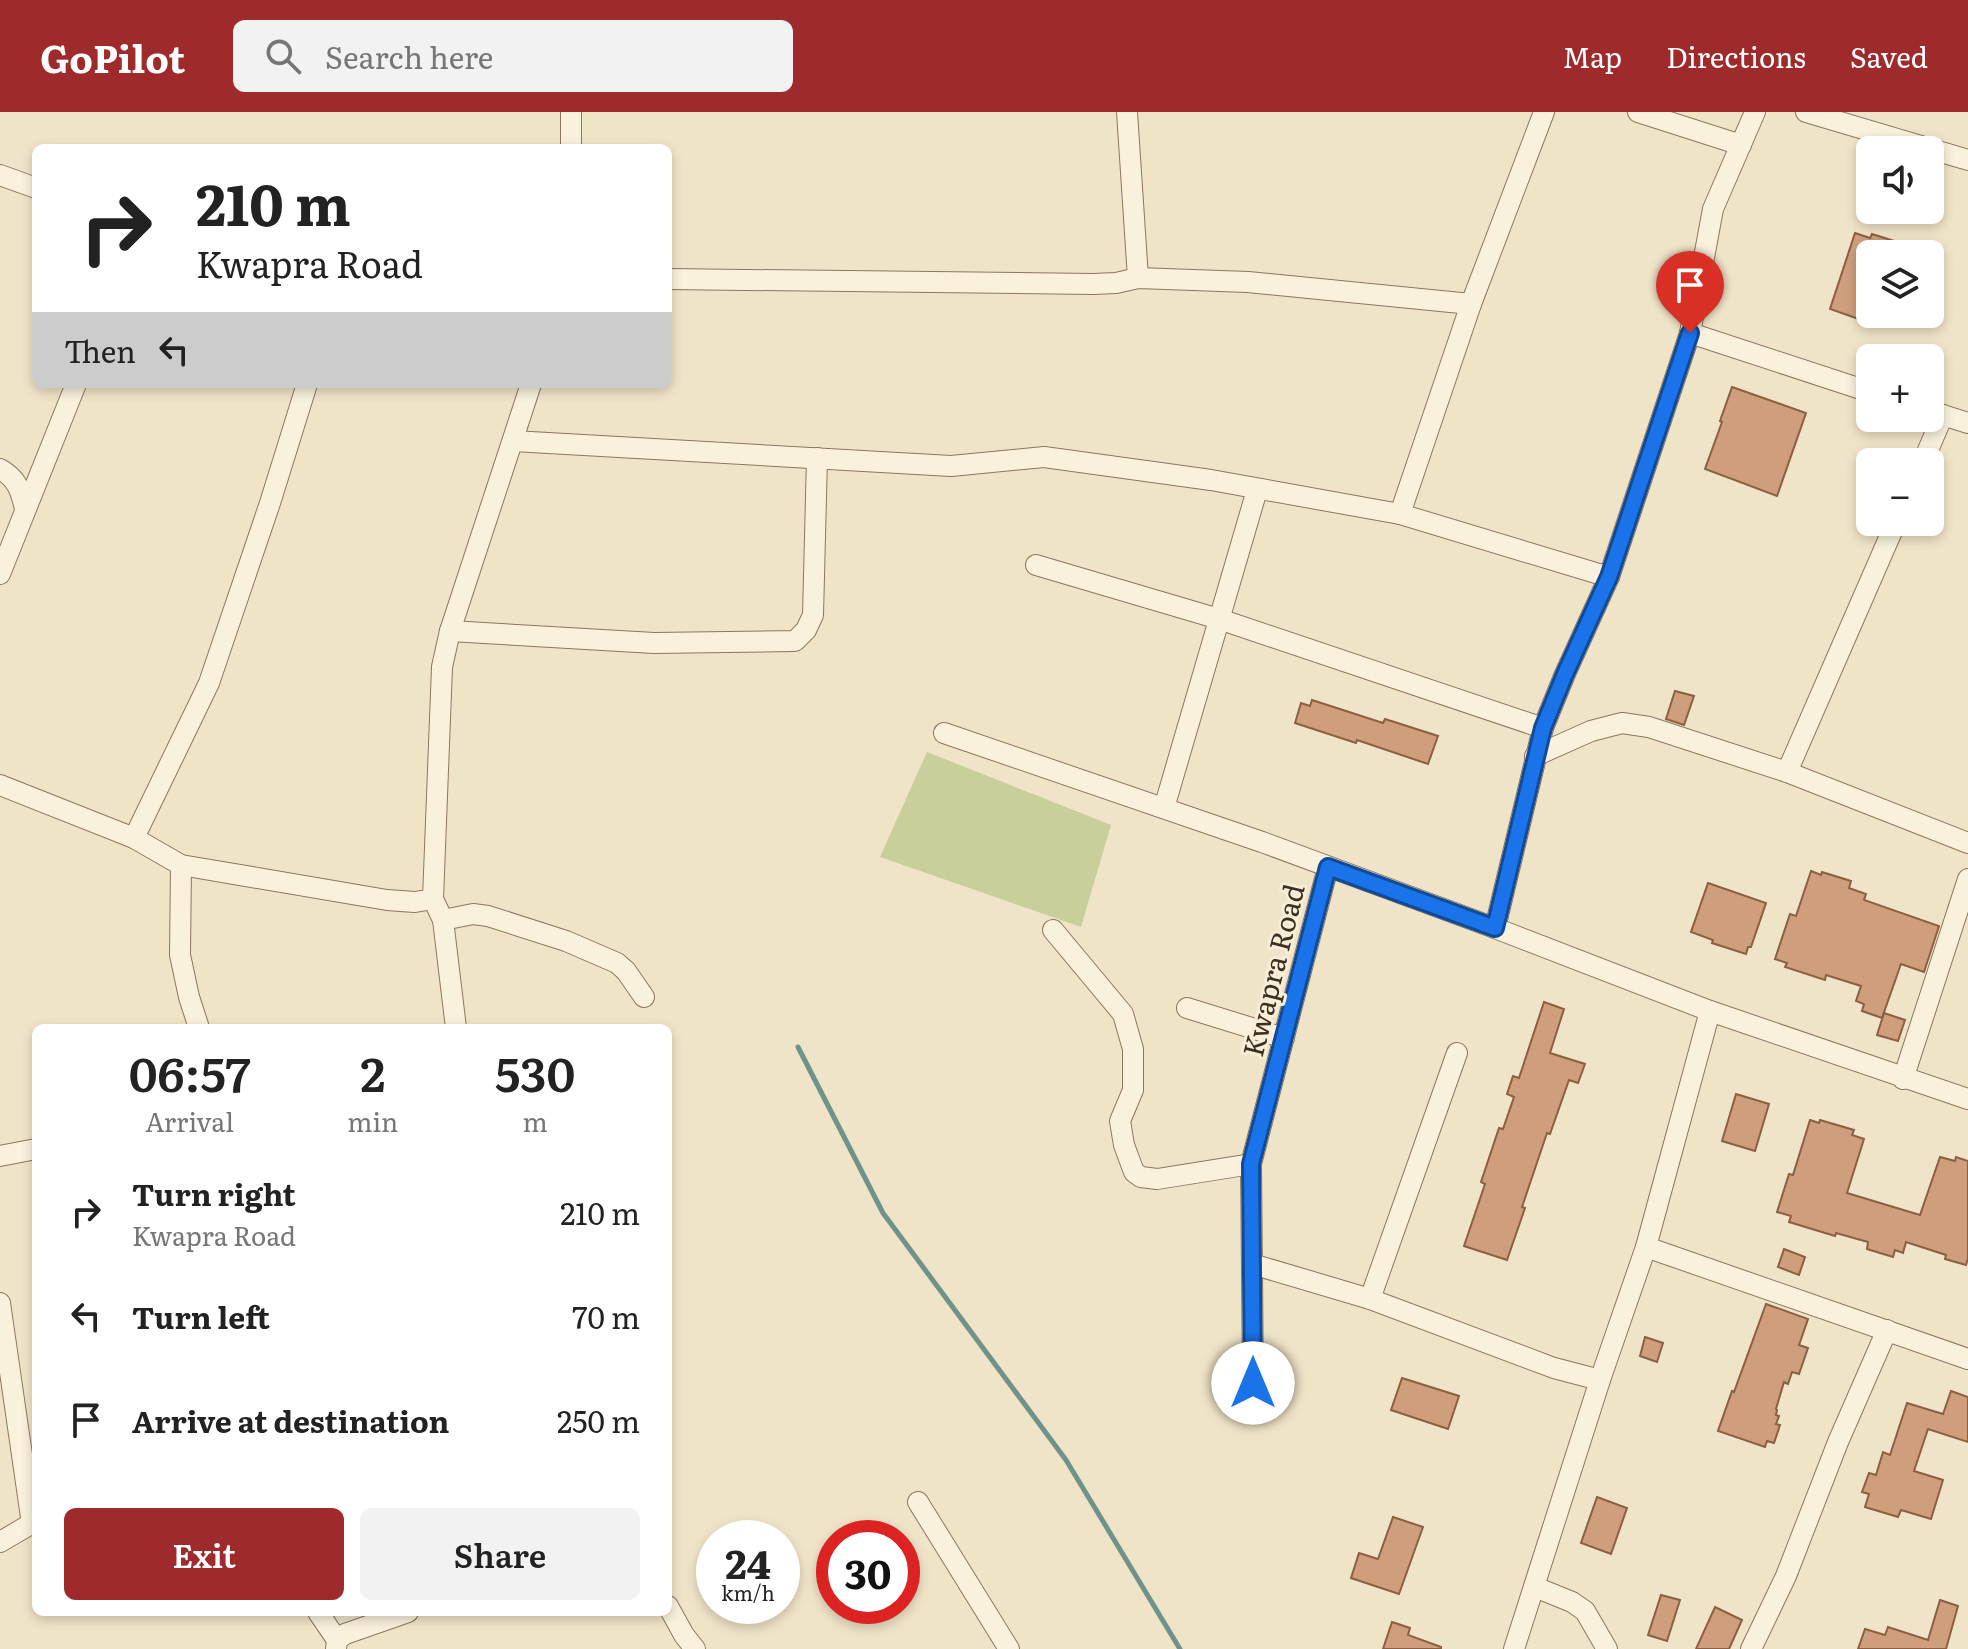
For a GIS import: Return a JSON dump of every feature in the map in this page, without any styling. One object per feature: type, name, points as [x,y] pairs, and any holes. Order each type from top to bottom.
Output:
[{"type":"street","points":[[571,112],[571,144]]},
{"type":"street","points":[[1127,112],[1138,278]]},
{"type":"street","points":[[1400,514],[1471,304],[1544,112]]},
{"type":"street","points":[[1638,112],[1741,145]]},
{"type":"street","points":[[1495,928],[1543,728],[1609,577],[1690,333],[1713,209],[1755,112]]},
{"type":"street","points":[[1806,112],[1968,160]]},
{"type":"street","points":[[0,175],[32,187]]},
{"type":"street","points":[[672,279],[1093,284],[1138,278],[1248,282],[1471,304]]},
{"type":"street","points":[[1690,333],[1856,387]]},
{"type":"street","points":[[0,574],[74,388]]},
{"type":"street","points":[[134,838],[209,683],[306,388]]},
{"type":"street","points":[[456,1024],[443,920],[433,899],[442,667],[450,631],[530,388]]},
{"type":"street","points":[[1944,416],[1968,423]]},
{"type":"street","points":[[513,441],[951,466],[1044,457],[1211,480],[1400,514],[1609,577]]},
{"type":"street","points":[[450,631],[654,643],[795,641],[806,630],[813,615],[817,458]]},
{"type":"street","points":[[0,469],[10,475],[20,489],[25,509]]},
{"type":"street","points":[[1164,808],[1257,490]]},
{"type":"street","points":[[1787,772],[1890,536]]},
{"type":"street","points":[[1036,565],[1219,619],[1543,728]]},
{"type":"street","points":[[1535,756],[1591,731],[1622,723],[1649,727],[1787,772],[1968,843]]},
{"type":"street","points":[[944,733],[1328,867]]},
{"type":"street","points":[[0,785],[134,838],[181,865],[387,900],[415,902],[433,899]]},
{"type":"street","points":[[181,865],[180,955],[198,1024]]},
{"type":"street","name":"Kwapra Road","points":[[1253,1383],[1251,1164],[1328,867],[1710,1011],[1968,1099]]},
{"type":"street","points":[[1903,1079],[1968,879]]},
{"type":"street","points":[[443,920],[473,914],[488,916],[566,941],[617,963],[644,997]]},
{"type":"street","points":[[1053,930],[1123,1014],[1133,1049],[1133,1090],[1120,1121],[1124,1145],[1134,1172],[1141,1177],[1157,1179],[1251,1164]]},
{"type":"street","points":[[1187,1008],[1284,1038]]},
{"type":"street","points":[[1514,1649],[1646,1247],[1710,1011]]},
{"type":"street","points":[[1370,1299],[1457,1053]]},
{"type":"street","points":[[0,1156],[32,1150]]},
{"type":"street","points":[[1646,1247],[1968,1359]]},
{"type":"street","points":[[1252,1264],[1370,1299],[1554,1368],[1600,1380]]},
{"type":"street","points":[[0,1303],[32,1509]]},
{"type":"street","points":[[1751,1649],[1786,1576],[1838,1442],[1887,1330]]},
{"type":"street","points":[[918,1502],[1009,1649]]},
{"type":"street","points":[[0,1542],[32,1523]]},
{"type":"street","points":[[1535,1587],[1572,1602],[1585,1611],[1607,1649]]},
{"type":"street","points":[[672,1613],[695,1649]]},
{"type":"street","points":[[320,1616],[337,1645],[345,1634],[397,1616]]},
{"type":"green space","points":[[927,752],[1111,825],[1081,927],[880,857]]},
{"type":"building","points":[[1855,233],[1891,240],[1856,240],[1856,318],[1830,309]]},
{"type":"building","points":[[1732,387],[1806,413],[1777,496],[1705,469]]},
{"type":"building","points":[[1675,691],[1694,696],[1684,725],[1666,719]]},
{"type":"building","points":[[1312,700],[1383,723],[1385,719],[1438,736],[1428,764],[1295,723],[1301,703],[1310,706]]},
{"type":"building","points":[[1811,871],[1851,881],[1849,888],[1866,894],[1864,900],[1939,926],[1924,972],[1901,964],[1882,1018],[1862,1011],[1864,1004],[1856,1001],[1861,986],[1826,975],[1825,980],[1785,967],[1787,963],[1775,959],[1790,914],[1796,916]]},
{"type":"building","points":[[1708,883],[1766,903],[1746,954],[1712,943],[1713,940],[1691,932]]},
{"type":"building","points":[[1544,1002],[1564,1009],[1550,1053],[1585,1064],[1578,1083],[1569,1080],[1550,1134],[1547,1133],[1507,1260],[1464,1246],[1485,1184],[1481,1182],[1499,1128],[1503,1129],[1514,1097],[1507,1094],[1513,1076],[1519,1078]]},
{"type":"building","points":[[1884,1013],[1905,1020],[1898,1041],[1877,1035]]},
{"type":"building","points":[[1736,1094],[1769,1104],[1755,1151],[1722,1141]]},
{"type":"building","points":[[1810,1120],[1854,1130],[1852,1135],[1864,1139],[1847,1193],[1920,1215],[1940,1157],[1968,1161],[1966,1265],[1906,1242],[1903,1253],[1895,1250],[1893,1257],[1867,1249],[1868,1242],[1789,1222],[1791,1216],[1777,1212],[1789,1174],[1793,1175]]},
{"type":"building","points":[[1784,1249],[1805,1257],[1799,1275],[1778,1267]]},
{"type":"building","points":[[1766,1304],[1808,1319],[1799,1345],[1808,1348],[1799,1374],[1792,1372],[1788,1384],[1784,1382],[1776,1409],[1779,1416],[1776,1424],[1780,1425],[1774,1443],[1767,1441],[1765,1447],[1718,1431]]},
{"type":"building","points":[[1645,1337],[1663,1343],[1657,1362],[1640,1356]]},
{"type":"building","points":[[1402,1378],[1459,1396],[1448,1429],[1391,1410]]},
{"type":"building","points":[[1951,1391],[1968,1397],[1968,1442],[1928,1429],[1914,1471],[1943,1480],[1931,1519],[1901,1510],[1898,1517],[1865,1507],[1869,1494],[1862,1492],[1869,1473],[1876,1475],[1883,1452],[1890,1455],[1907,1403],[1943,1414]]},
{"type":"building","points":[[1597,1497],[1627,1508],[1611,1554],[1581,1543]]},
{"type":"building","points":[[1393,1517],[1423,1527],[1399,1594],[1351,1578],[1359,1553],[1378,1559]]},
{"type":"building","points":[[1661,1595],[1680,1600],[1667,1641],[1648,1635]]},
{"type":"building","points":[[1940,1600],[1958,1606],[1946,1649],[1858,1649],[1865,1629],[1885,1635],[1888,1627],[1928,1640]]},
{"type":"building","points":[[1715,1607],[1742,1620],[1729,1649],[1696,1649]]},
{"type":"building","points":[[1392,1622],[1410,1628],[1408,1635],[1441,1649],[1383,1649]]},
{"type":"waterway","points":[[798,1047],[883,1213],[1066,1460],[1180,1649]]},
{"type":"route","points":[[1253,1383],[1251,1164],[1328,867],[1495,928],[1543,728],[1609,577],[1690,333]]}]
